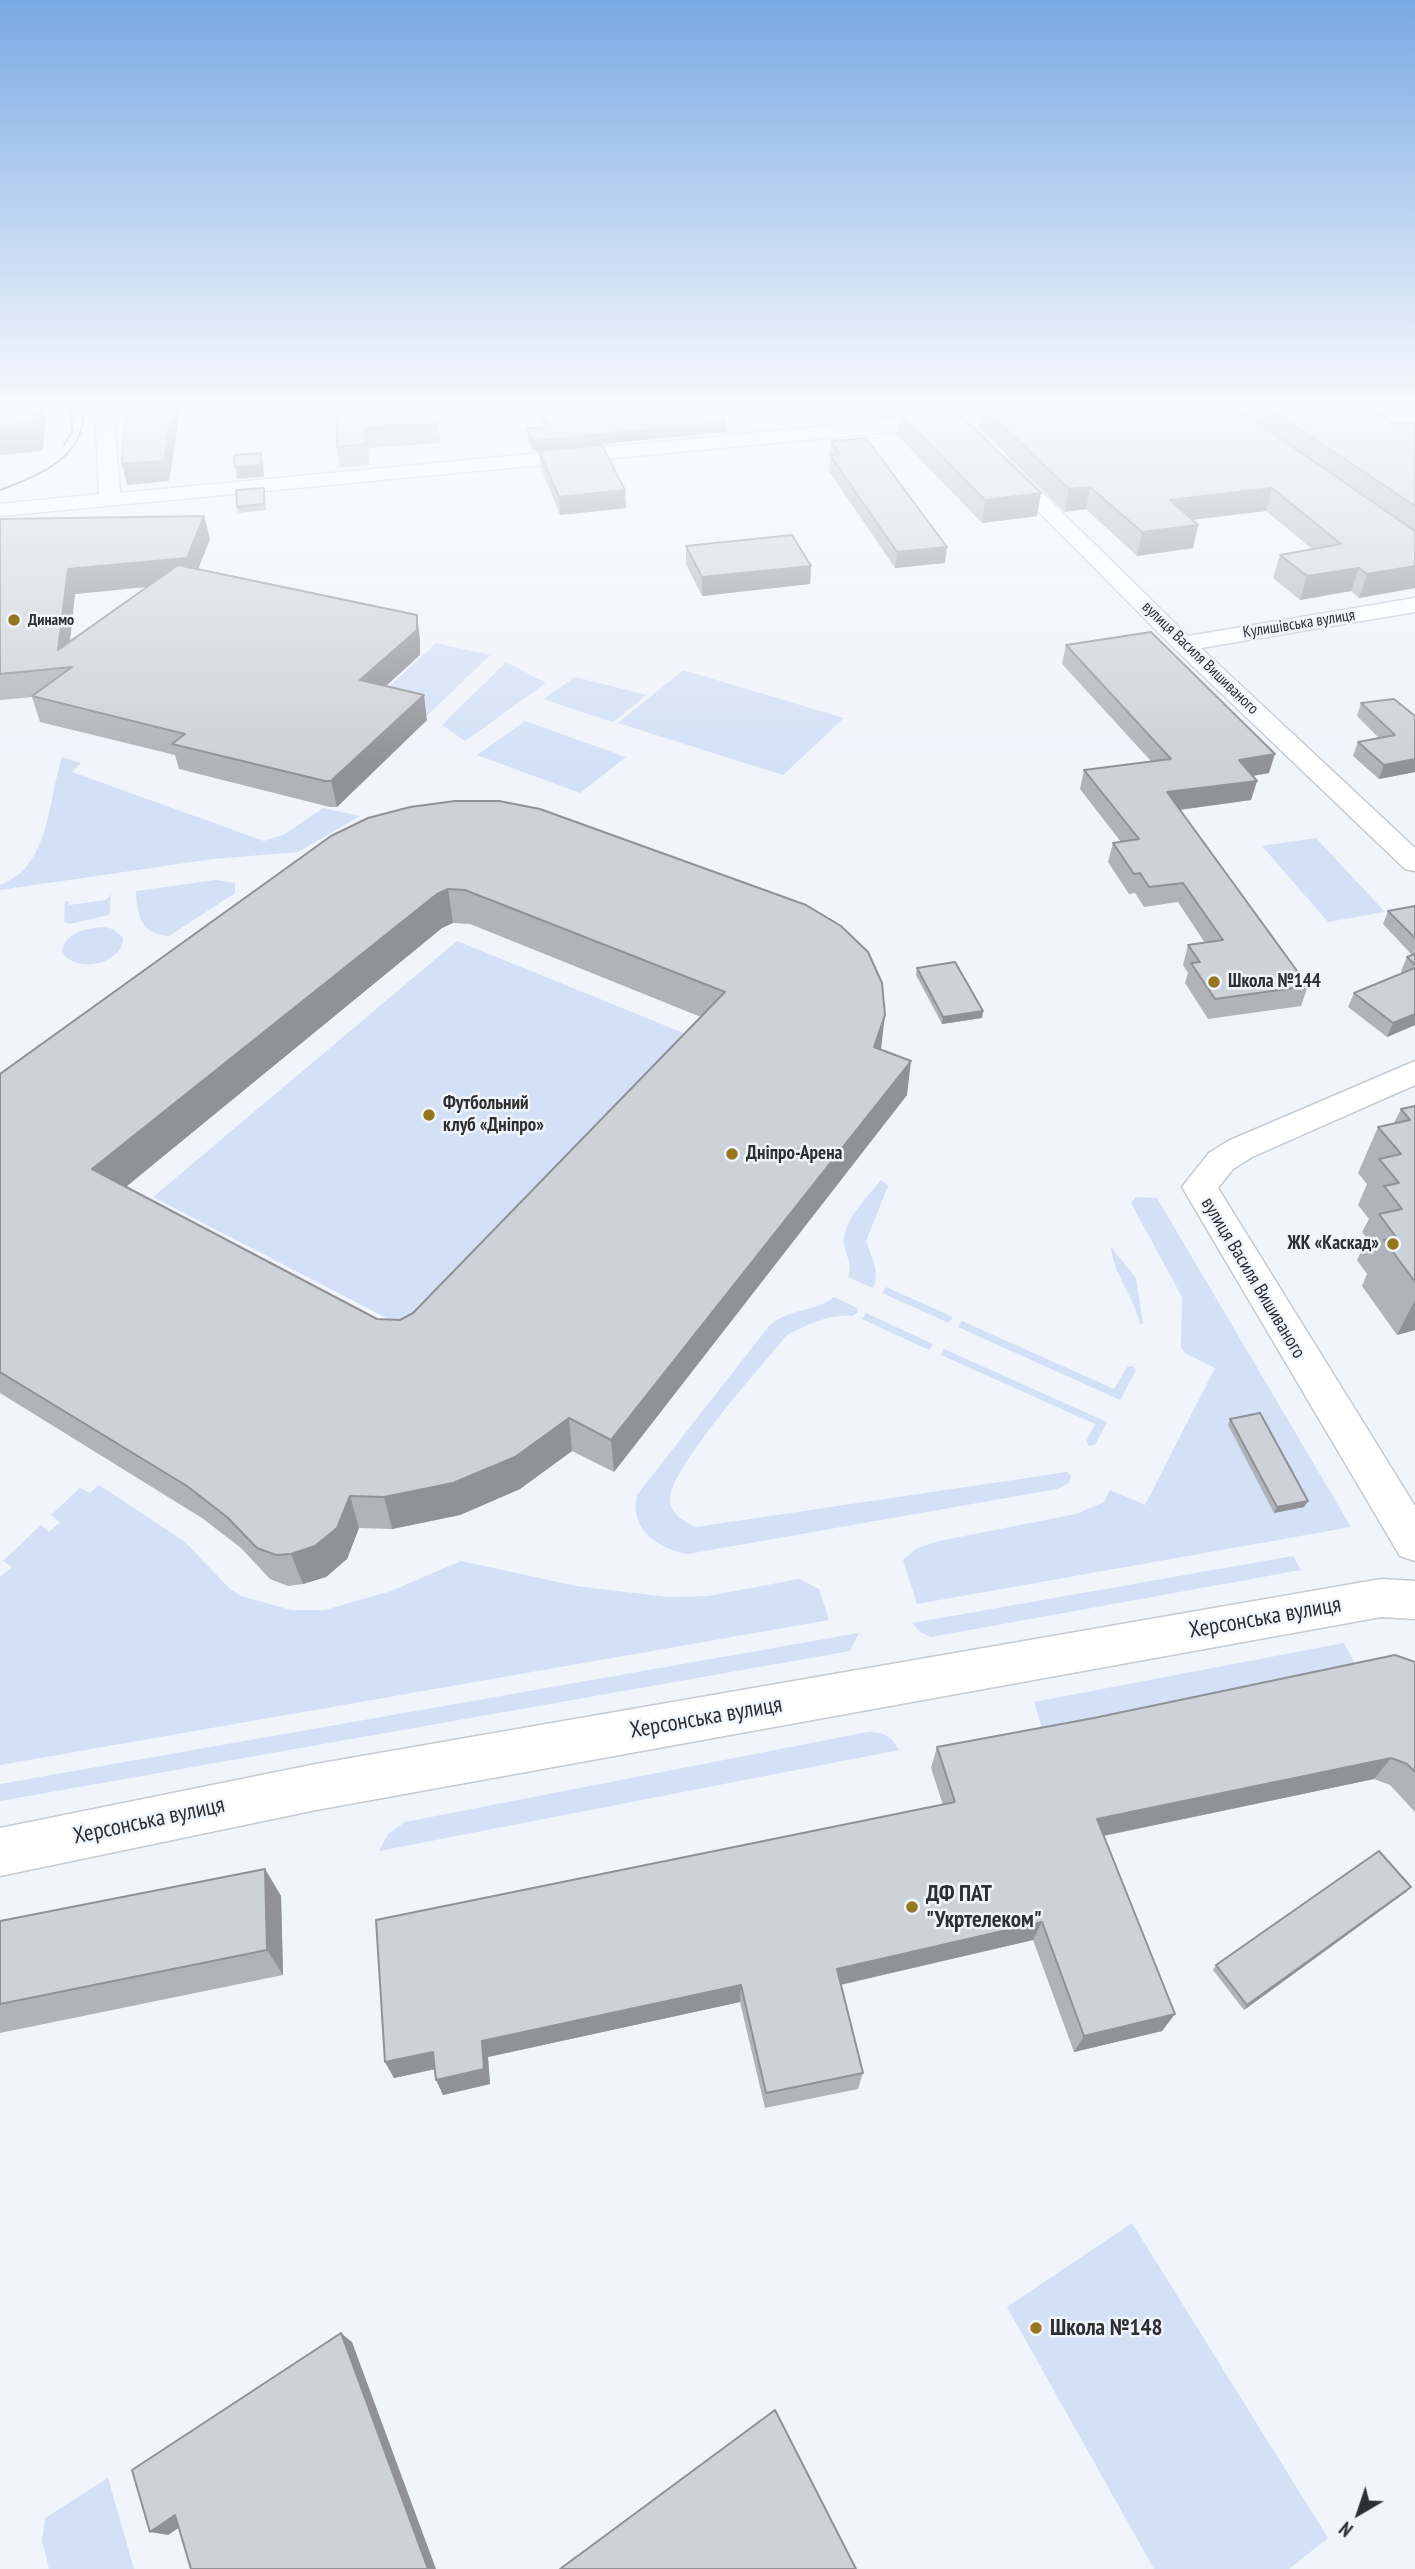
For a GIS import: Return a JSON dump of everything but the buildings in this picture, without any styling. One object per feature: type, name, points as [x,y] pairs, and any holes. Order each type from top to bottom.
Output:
[{"type":"street","name":"вулиця Василя Вишиваного","points":[[1064,526],[1183,644],[1415,863]]},
{"type":"street","name":"Кулишівська вулиця","points":[[1183,644],[1415,605]]},
{"type":"street","name":"вулиця Василя Вишиваного","points":[[1415,1072],[1240,1149],[1221,1161],[1199,1187],[1415,1543]]},
{"type":"street","name":"Херсонська вулиця","points":[[0,1852],[344,1782],[1381,1598],[1415,1600]]},
{"type":"shaded area","points":[[436,643],[490,655],[427,716],[371,703]]},
{"type":"shaded area","points":[[506,662],[546,683],[465,741],[442,725]]},
{"type":"shaded area","points":[[683,670],[844,718],[783,775],[618,723]]},
{"type":"shaded area","points":[[575,677],[647,695],[613,722],[543,699]]},
{"type":"shaded area","points":[[525,721],[626,757],[580,793],[477,755]]},
{"type":"shaded area","points":[[62,757],[81,763],[72,772],[264,841],[285,834],[323,808],[360,816],[298,852],[213,859],[0,890],[0,885],[16,876],[29,863],[38,848]]},
{"type":"shaded area","points":[[1316,838],[1385,912],[1328,922],[1262,846]]},
{"type":"shaded area","points":[[216,880],[235,883],[235,893],[169,936],[152,932],[142,922],[136,891]]},
{"type":"shaded area","points":[[111,894],[109,915],[69,924],[64,922],[65,901],[68,901],[69,905],[106,900]]},
{"type":"shaded area","points":[[104,927],[113,929],[123,938],[121,947],[107,960],[76,963],[62,951],[73,935]]},
{"type":"shaded area","name":"Футбольний клуб «Дніпро»","points":[[457,941],[686,1034],[402,1326],[153,1197]]},
{"type":"shaded area","points":[[881,1180],[888,1186],[866,1241],[876,1271],[873,1288],[848,1277],[849,1264],[844,1235],[857,1209]]},
{"type":"shaded area","points":[[1136,1197],[1157,1198],[1351,1527],[917,1604],[903,1560],[917,1548],[939,1541],[1076,1514],[1104,1502],[1110,1490],[1145,1505],[1215,1368],[1185,1353],[1181,1347],[1182,1297],[1131,1203]]},
{"type":"shaded area","points":[[1111,1247],[1136,1278],[1143,1324],[1140,1324]]},
{"type":"shaded area","points":[[886,1287],[953,1317],[949,1323],[882,1293]]},
{"type":"shaded area","points":[[834,1297],[857,1308],[858,1312],[853,1316],[837,1316],[819,1321],[787,1335],[718,1418],[683,1467],[670,1502],[680,1518],[696,1527],[1067,1472],[1071,1476],[1069,1483],[1057,1489],[688,1554],[666,1548],[648,1536],[637,1518],[637,1495],[769,1326],[785,1316],[819,1306]]},
{"type":"shaded area","points":[[866,1313],[933,1344],[929,1350],[862,1319]]},
{"type":"shaded area","points":[[962,1321],[1114,1389],[1127,1367],[1133,1366],[1136,1370],[1120,1400],[958,1327]]},
{"type":"shaded area","points":[[944,1349],[1107,1422],[1095,1445],[1089,1446],[1086,1441],[1095,1424],[941,1355]]},
{"type":"shaded area","points":[[99,1485],[185,1542],[230,1589],[241,1596],[291,1610],[325,1610],[391,1591],[461,1561],[576,1586],[668,1597],[708,1596],[799,1579],[819,1589],[829,1620],[0,1765],[0,1577],[12,1567],[3,1561],[41,1525],[49,1532],[60,1522],[51,1515],[80,1488],[90,1493]]},
{"type":"shaded area","points":[[1293,1556],[1301,1570],[931,1637],[920,1632],[912,1623]]},
{"type":"shaded area","points":[[859,1633],[850,1651],[0,1801],[0,1784]]},
{"type":"shaded area","points":[[1344,1643],[1355,1664],[1044,1734],[1034,1702]]},
{"type":"shaded area","points":[[868,1732],[887,1736],[899,1750],[379,1851],[388,1834],[405,1822]]},
{"type":"shaded area","points":[[1132,2223],[1328,2538],[1289,2569],[1154,2569],[1007,2307]]},
{"type":"shaded area","points":[[108,2478],[134,2569],[49,2569],[42,2540],[45,2518]]},
{"type":"place","name":"Динамо","points":[[14,620]]},
{"type":"place","name":"Школа №144","points":[[1214,982]]},
{"type":"place","name":"Футбольний клуб «Дніпро»","points":[[429,1115]]},
{"type":"place","name":"Дніпро-Арена","points":[[732,1154]]},
{"type":"place","name":"ЖК «Каскад»","points":[[1393,1244]]},
{"type":"place","name":"ДФ ПАТ \"Укртелеком\"","points":[[912,1907]]},
{"type":"place","name":"Школа №148","points":[[1036,2328]]}]
